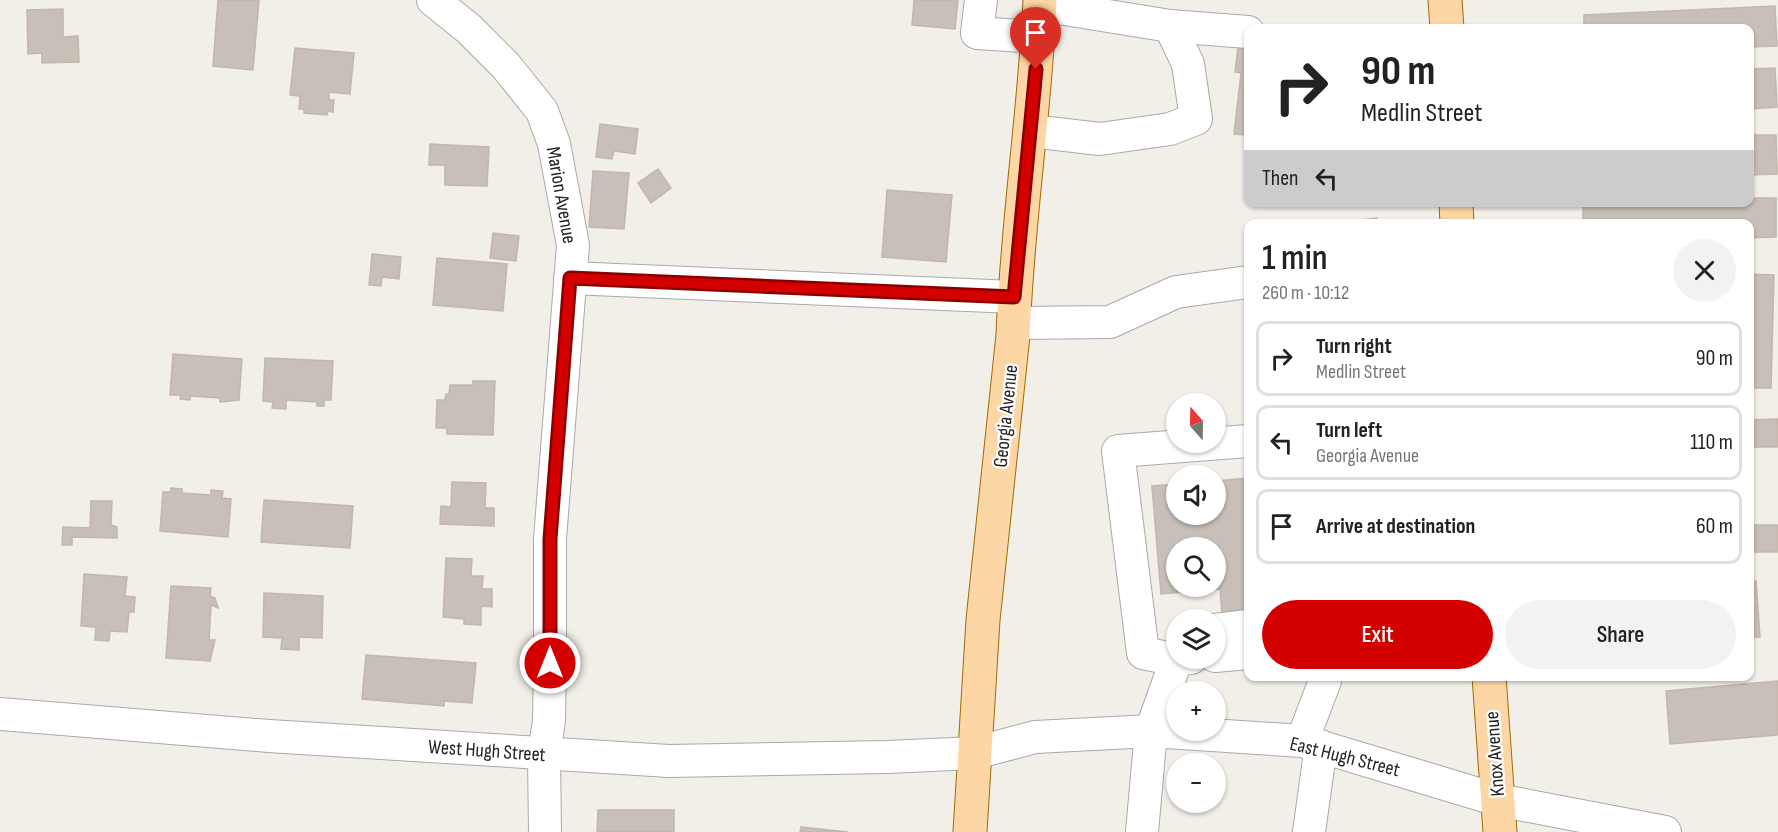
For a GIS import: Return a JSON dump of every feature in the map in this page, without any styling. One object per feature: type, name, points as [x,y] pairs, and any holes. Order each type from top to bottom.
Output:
[{"type":"main road","points":[[1445,0],[1447,24]]},
{"type":"main road","name":"Georgia Avenue","points":[[970,832],[983,620],[1031,131],[1040,2]]},
{"type":"main road","name":"Knox Avenue","points":[[1489,681],[1499,816]]},
{"type":"street","name":"Marion Avenue","points":[[433,0],[469,29],[506,66],[542,111],[554,144],[573,245],[550,539],[549,709],[544,753],[544,832]]},
{"type":"street","points":[[981,0],[976,33],[1038,37]]},
{"type":"street","points":[[1040,2],[1170,26],[1244,32]]},
{"type":"street","points":[[1031,131],[1100,139],[1170,129],[1196,119],[1188,64],[1170,26]]},
{"type":"street","points":[[570,278],[1014,310],[1110,322],[1176,292],[1244,283]]},
{"type":"street","points":[[1166,657],[1143,653],[1118,451],[1244,441]]},
{"type":"street","points":[[1226,629],[1244,626]]},
{"type":"street","points":[[1226,655],[1244,653]]},
{"type":"street","points":[[1142,832],[1151,731],[1178,669]]},
{"type":"street","points":[[1309,832],[1312,744],[1325,681]]},
{"type":"street","name":"West Hugh Street","points":[[0,714],[268,736],[669,761],[975,753]]},
{"type":"street","name":"East Hugh Street","points":[[975,753],[1035,737],[1151,731],[1312,744],[1499,816],[1665,832]]},
{"type":"building","points":[[218,0],[259,0],[253,70],[213,66]]},
{"type":"building","points":[[914,0],[958,0],[955,29],[912,25]]},
{"type":"building","points":[[1775,6],[1777,46],[1754,47],[1754,24],[1584,24],[1584,15]]},
{"type":"building","points":[[63,9],[63,37],[78,36],[79,62],[42,63],[42,53],[28,54],[27,10]]},
{"type":"building","points":[[1239,39],[1244,39],[1244,135],[1234,134],[1241,73],[1235,72]]},
{"type":"building","points":[[295,48],[354,53],[350,94],[329,92],[329,100],[334,100],[333,112],[328,111],[327,115],[304,113],[304,109],[299,109],[300,96],[290,95]]},
{"type":"building","points":[[1775,68],[1777,107],[1754,109],[1754,69]]},
{"type":"building","points":[[600,124],[638,129],[635,154],[614,151],[612,159],[596,157]]},
{"type":"building","points":[[1754,135],[1776,135],[1777,174],[1754,175]]},
{"type":"building","points":[[430,144],[489,147],[487,186],[445,185],[445,165],[429,165]]},
{"type":"building","points":[[658,169],[671,188],[651,203],[638,183]]},
{"type":"building","points":[[593,171],[629,173],[624,229],[589,227]]},
{"type":"building","points":[[887,190],[952,195],[946,262],[882,257]]},
{"type":"building","points":[[1754,198],[1776,198],[1776,237],[1754,238],[1754,219],[1583,219],[1583,207],[1754,207]]},
{"type":"building","points":[[493,233],[519,236],[516,261],[490,258]]},
{"type":"building","points":[[372,254],[401,257],[399,279],[382,277],[381,286],[369,285]]},
{"type":"building","points":[[437,258],[507,264],[503,311],[433,305]]},
{"type":"building","points":[[1754,274],[1774,275],[1771,388],[1754,388]]},
{"type":"building","points":[[173,354],[242,359],[239,400],[220,402],[220,398],[190,396],[190,400],[180,399],[181,395],[170,395]]},
{"type":"building","points":[[265,358],[333,361],[331,400],[324,400],[324,406],[317,406],[317,402],[286,400],[286,409],[272,408],[273,402],[263,401]]},
{"type":"building","points":[[473,381],[495,381],[493,435],[447,434],[447,428],[436,428],[437,400],[445,400],[446,394],[449,394],[450,385],[473,385]]},
{"type":"building","points":[[1778,419],[1778,447],[1754,447],[1754,420]]},
{"type":"building","points":[[1244,478],[1244,647],[1226,649],[1226,609],[1222,609],[1221,597],[1226,597],[1226,537],[1166,537],[1166,594],[1161,594],[1152,486],[1166,485],[1166,525],[1226,525],[1226,480]]},
{"type":"building","points":[[452,482],[486,483],[485,508],[494,508],[494,526],[440,524],[441,506],[451,507]]},
{"type":"building","points":[[171,488],[182,489],[182,493],[211,495],[211,490],[223,491],[222,498],[231,499],[228,537],[160,531],[163,492],[171,492]]},
{"type":"building","points":[[264,500],[353,506],[350,548],[261,542]]},
{"type":"building","points":[[91,501],[112,501],[111,525],[117,527],[117,538],[72,537],[72,545],[62,545],[63,527],[90,528]]},
{"type":"building","points":[[1754,525],[1778,525],[1778,552],[1754,552]]},
{"type":"building","points":[[446,558],[472,559],[471,576],[483,576],[482,589],[492,589],[492,607],[481,606],[481,625],[464,624],[464,619],[443,617]]},
{"type":"building","points":[[84,574],[127,577],[125,596],[135,597],[134,612],[129,612],[127,632],[110,631],[109,641],[95,640],[96,627],[81,626]]},
{"type":"building","points":[[1754,581],[1756,581],[1760,637],[1754,637]]},
{"type":"building","points":[[171,586],[211,588],[210,596],[215,598],[218,608],[211,605],[209,640],[215,640],[210,661],[166,658]]},
{"type":"building","points":[[264,593],[323,596],[322,638],[299,637],[299,650],[281,649],[282,638],[263,637]]},
{"type":"building","points":[[366,655],[476,663],[472,703],[444,701],[444,706],[362,699]]},
{"type":"building","points":[[1778,681],[1778,735],[1670,744],[1666,691]]},
{"type":"building","points":[[598,810],[674,810],[674,832],[597,832]]},
{"type":"building","points":[[801,827],[848,832],[800,832]]},
{"type":"route","points":[[550,663],[550,539],[570,278],[1014,297],[1036,69]]}]
